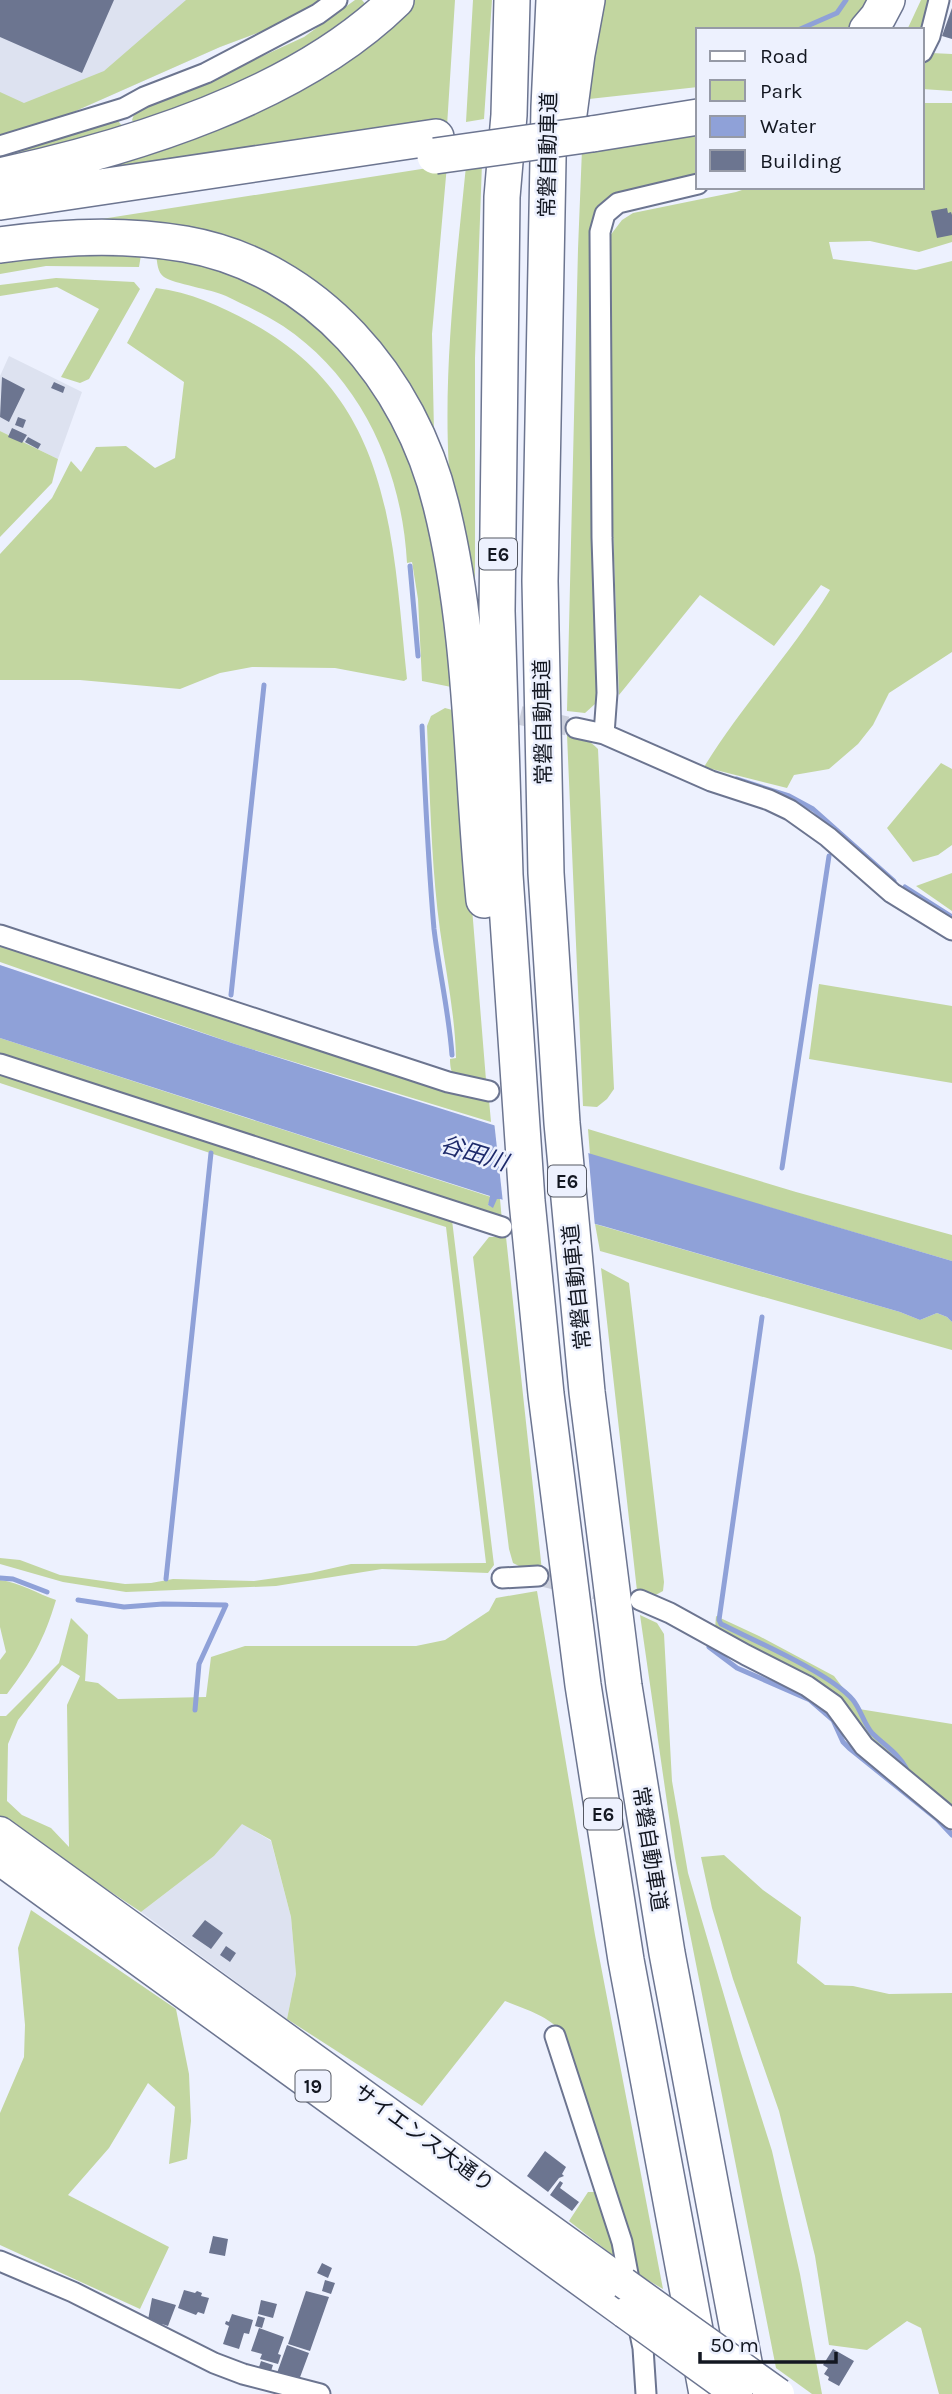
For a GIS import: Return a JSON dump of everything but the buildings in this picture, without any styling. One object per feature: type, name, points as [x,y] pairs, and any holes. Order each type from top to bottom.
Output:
[{"type":"highway","points":[[0,176],[122,145],[204,115],[292,75],[370,24],[396,0]]},
{"type":"highway","name":"常磐自動車道","points":[[512,0],[509,116],[502,197],[497,611],[505,875],[504,1101],[583,1685],[626,1960],[707,2394]]},
{"type":"highway","name":"常磐自動車道","points":[[554,0],[548,107],[540,580],[547,873],[571,1240],[606,1556],[624,1686],[667,1953],[750,2394]]},
{"type":"highway","points":[[540,580],[570,106],[587,0]]},
{"type":"highway","points":[[869,28],[887,0]]},
{"type":"highway","points":[[894,28],[909,0]]},
{"type":"highway","points":[[593,124],[696,98]]},
{"type":"highway","points":[[0,202],[436,147],[593,124],[696,117]]},
{"type":"highway","points":[[0,222],[436,147]]},
{"type":"highway","points":[[0,245],[64,237],[134,237],[187,244],[237,259],[281,280],[334,319],[379,367],[406,410],[430,467],[441,502],[456,575],[481,874],[504,1101]]},
{"type":"main road","name":"サイエンス大通り","points":[[0,1832],[779,2394]]},
{"type":"main road","name":"サイエンス大通り","points":[[0,1860],[737,2394]]},
{"type":"street","points":[[0,146],[124,108],[144,97],[206,73],[308,20],[337,0]]},
{"type":"street","points":[[924,48],[930,36],[939,0]]},
{"type":"street","points":[[604,734],[607,680],[602,537],[600,232],[605,214],[618,203],[696,184]]},
{"type":"street","points":[[576,728],[604,734],[711,781],[769,800],[790,810],[828,837],[892,893],[952,930]]},
{"type":"street","points":[[0,935],[504,1101]]},
{"type":"street","points":[[0,1064],[520,1219]]},
{"type":"street","points":[[502,1578],[538,1576]]},
{"type":"street","points":[[640,1600],[670,1613],[807,1686],[834,1706],[864,1746],[952,1819]]},
{"type":"street","points":[[555,2036],[622,2242],[643,2348],[646,2394]]},
{"type":"street","points":[[0,2261],[73,2292],[224,2367],[278,2385],[320,2394]]},
{"type":"shaded area","points":[[0,0],[318,0],[297,18],[220,47],[35,129],[0,140]]},
{"type":"shaded area","points":[[9,356],[82,392],[58,459],[0,431],[0,376]]},
{"type":"shaded area","points":[[242,1823],[271,1841],[291,1917],[296,1974],[287,2019],[141,1912],[214,1856]]},
{"type":"green space","points":[[186,0],[318,0],[297,18],[220,47],[35,129],[0,140],[0,92],[24,103],[104,71]]},
{"type":"green space","points":[[355,0],[362,0],[367,6],[280,70],[136,126],[132,120],[136,109],[213,79],[304,37]]},
{"type":"green space","points":[[411,0],[455,0],[447,126],[29,183]]},
{"type":"green space","points":[[473,0],[492,0],[484,119],[466,122]]},
{"type":"green space","points":[[601,0],[872,0],[863,17],[852,28],[696,28],[696,87],[589,99]]},
{"type":"green space","points":[[921,0],[928,0],[922,28],[908,28]]},
{"type":"green space","points":[[931,53],[952,54],[952,91],[924,89],[924,64]]},
{"type":"green space","points":[[924,103],[952,103],[952,242],[919,252],[870,241],[829,242],[833,259],[916,270],[952,261],[952,652],[889,693],[873,725],[858,744],[829,769],[794,775],[787,788],[704,767],[830,590],[821,585],[774,646],[700,595],[619,695],[609,421],[609,237],[622,220],[633,213],[745,189],[924,189]]},
{"type":"green space","points":[[115,117],[126,131],[0,168],[0,155]]},
{"type":"green space","points":[[696,132],[696,178],[599,211],[592,225],[601,688],[595,704],[585,713],[567,711],[582,149]]},
{"type":"green space","points":[[482,163],[475,358],[475,633],[453,511],[449,470],[448,394],[466,166]]},
{"type":"green space","points":[[447,165],[432,334],[434,433],[317,294],[44,228]]},
{"type":"green space","points":[[109,247],[141,255],[139,267],[46,266],[0,274],[0,258]]},
{"type":"green space","points":[[156,252],[192,259],[265,286],[327,329],[399,423],[434,530],[456,688],[422,681],[418,599],[412,562],[407,563],[397,494],[373,430],[356,400],[335,372],[283,326],[226,296],[164,277],[159,269]]},
{"type":"green space","points":[[56,278],[134,282],[140,289],[89,379],[80,383],[61,377],[99,309],[57,287],[0,296],[0,285]]},
{"type":"green space","points":[[156,288],[204,300],[227,310],[297,354],[333,390],[359,431],[377,476],[388,524],[402,626],[407,679],[404,681],[335,668],[252,667],[220,673],[180,689],[80,680],[0,680],[0,554],[52,498],[71,461],[81,472],[96,447],[126,446],[155,468],[175,458],[184,382],[127,343]]},
{"type":"green space","points":[[0,431],[58,459],[52,483],[0,537]]},
{"type":"green space","points":[[445,708],[456,711],[486,1080],[472,1082],[460,1081],[451,1068],[450,1059],[456,1058],[454,1025],[440,930],[433,854],[427,726],[431,716]]},
{"type":"green space","points":[[567,735],[584,739],[598,749],[614,1089],[597,1107],[583,1106]]},
{"type":"green space","points":[[941,763],[952,769],[952,845],[938,855],[913,862],[887,828]]},
{"type":"green space","points":[[952,873],[952,911],[916,886]]},
{"type":"green space","points":[[0,944],[372,1066],[489,1100],[491,1122],[235,1044],[0,962]]},
{"type":"green space","points":[[819,984],[952,1006],[952,1083],[809,1059]]},
{"type":"green space","points":[[0,1038],[491,1197],[488,1205],[492,1207],[497,1198],[500,1199],[502,1221],[0,1058]]},
{"type":"green space","points":[[0,1073],[452,1220],[494,1565],[488,1573],[382,1569],[276,1586],[126,1592],[63,1582],[0,1564],[0,1558],[20,1560],[60,1575],[125,1584],[173,1579],[254,1581],[351,1564],[486,1563],[446,1227],[222,1157],[0,1083]]},
{"type":"green space","points":[[588,1129],[796,1192],[952,1235],[952,1261],[590,1155]]},
{"type":"green space","points":[[595,1224],[920,1320],[937,1313],[952,1322],[952,1350],[600,1251]]},
{"type":"green space","points":[[489,1237],[506,1237],[542,1571],[523,1568],[513,1563],[509,1549],[473,1257]]},
{"type":"green space","points":[[601,1268],[629,1283],[664,1582],[663,1591],[652,1597],[637,1591]]},
{"type":"green space","points":[[0,1580],[56,1600],[36,1650],[7,1694],[0,1694],[0,1660],[6,1652],[0,1627]]},
{"type":"green space","points":[[537,1591],[595,1935],[663,2289],[634,2272],[619,2202],[567,2038],[554,2025],[539,2015],[505,2001],[422,2106],[287,2019],[296,1974],[291,1917],[271,1840],[242,1824],[214,1856],[141,1912],[0,1818],[0,1716],[6,1716],[59,1663],[71,1618],[88,1635],[85,1681],[98,1683],[118,1699],[206,1697],[211,1657],[245,1646],[416,1646],[445,1640],[489,1611],[496,1598]],"holes":[[[62,1665],[80,1676],[67,1705],[69,1847],[51,1828],[22,1815],[7,1801],[8,1744],[18,1720]]]},
{"type":"green space","points":[[640,1615],[657,1623],[664,1634],[672,1781],[688,1873],[772,2151],[800,2274],[822,2394],[812,2394],[776,2368],[675,1858]]},
{"type":"green space","points":[[716,1616],[834,1676],[859,1709],[952,1724],[952,1811],[888,1757],[856,1721],[715,1629]]},
{"type":"green space","points":[[724,1855],[763,1890],[801,1917],[797,1963],[825,1985],[853,1986],[889,1994],[952,1993],[952,2394],[939,2394],[921,2328],[907,2321],[867,2350],[829,2345],[815,2256],[779,2111],[733,1979],[712,1908],[701,1857]]},
{"type":"green space","points":[[31,1910],[176,2009],[189,2074],[191,2121],[187,2159],[169,2164],[175,2107],[148,2083],[109,2148],[68,2195],[169,2247],[140,2309],[0,2245],[0,2113],[24,2057],[25,2025],[18,1948]]},
{"type":"green space","points":[[588,2192],[598,2192],[617,2254],[615,2257],[569,2221]]},
{"type":"water","name":"谷田川","points":[[0,965],[235,1044],[490,1124],[952,1261],[952,1322],[937,1313],[920,1320],[603,1226],[500,1199],[497,1199],[493,1208],[488,1205],[490,1196],[0,1038]]},
{"type":"pier","points":[[494,1121],[588,1150],[595,1227],[503,1203]]},
{"type":"waterway","points":[[803,28],[837,13],[846,0]]},
{"type":"waterway","points":[[410,566],[418,656]]},
{"type":"waterway","points":[[231,995],[264,685]]},
{"type":"waterway","points":[[422,726],[434,929],[452,1055]]},
{"type":"waterway","points":[[736,779],[789,796],[813,809],[894,881]]},
{"type":"waterway","points":[[782,1168],[829,856]]},
{"type":"waterway","points":[[905,887],[952,917]]},
{"type":"waterway","points":[[166,1579],[211,1153]]},
{"type":"waterway","points":[[762,1317],[719,1620],[721,1624],[772,1648],[842,1690],[856,1704],[872,1733],[895,1753],[906,1768]]},
{"type":"waterway","points":[[0,1578],[13,1579],[47,1592]]},
{"type":"waterway","points":[[78,1600],[124,1607],[163,1604],[226,1605],[199,1664],[195,1710]]},
{"type":"waterway","points":[[709,1647],[737,1668],[810,1700],[833,1720],[843,1742],[849,1748],[937,1819],[952,1835]]},
{"type":"tunnel","points":[[492,709],[576,728]]},
{"type":"tunnel","points":[[538,1576],[618,1595]]}]
